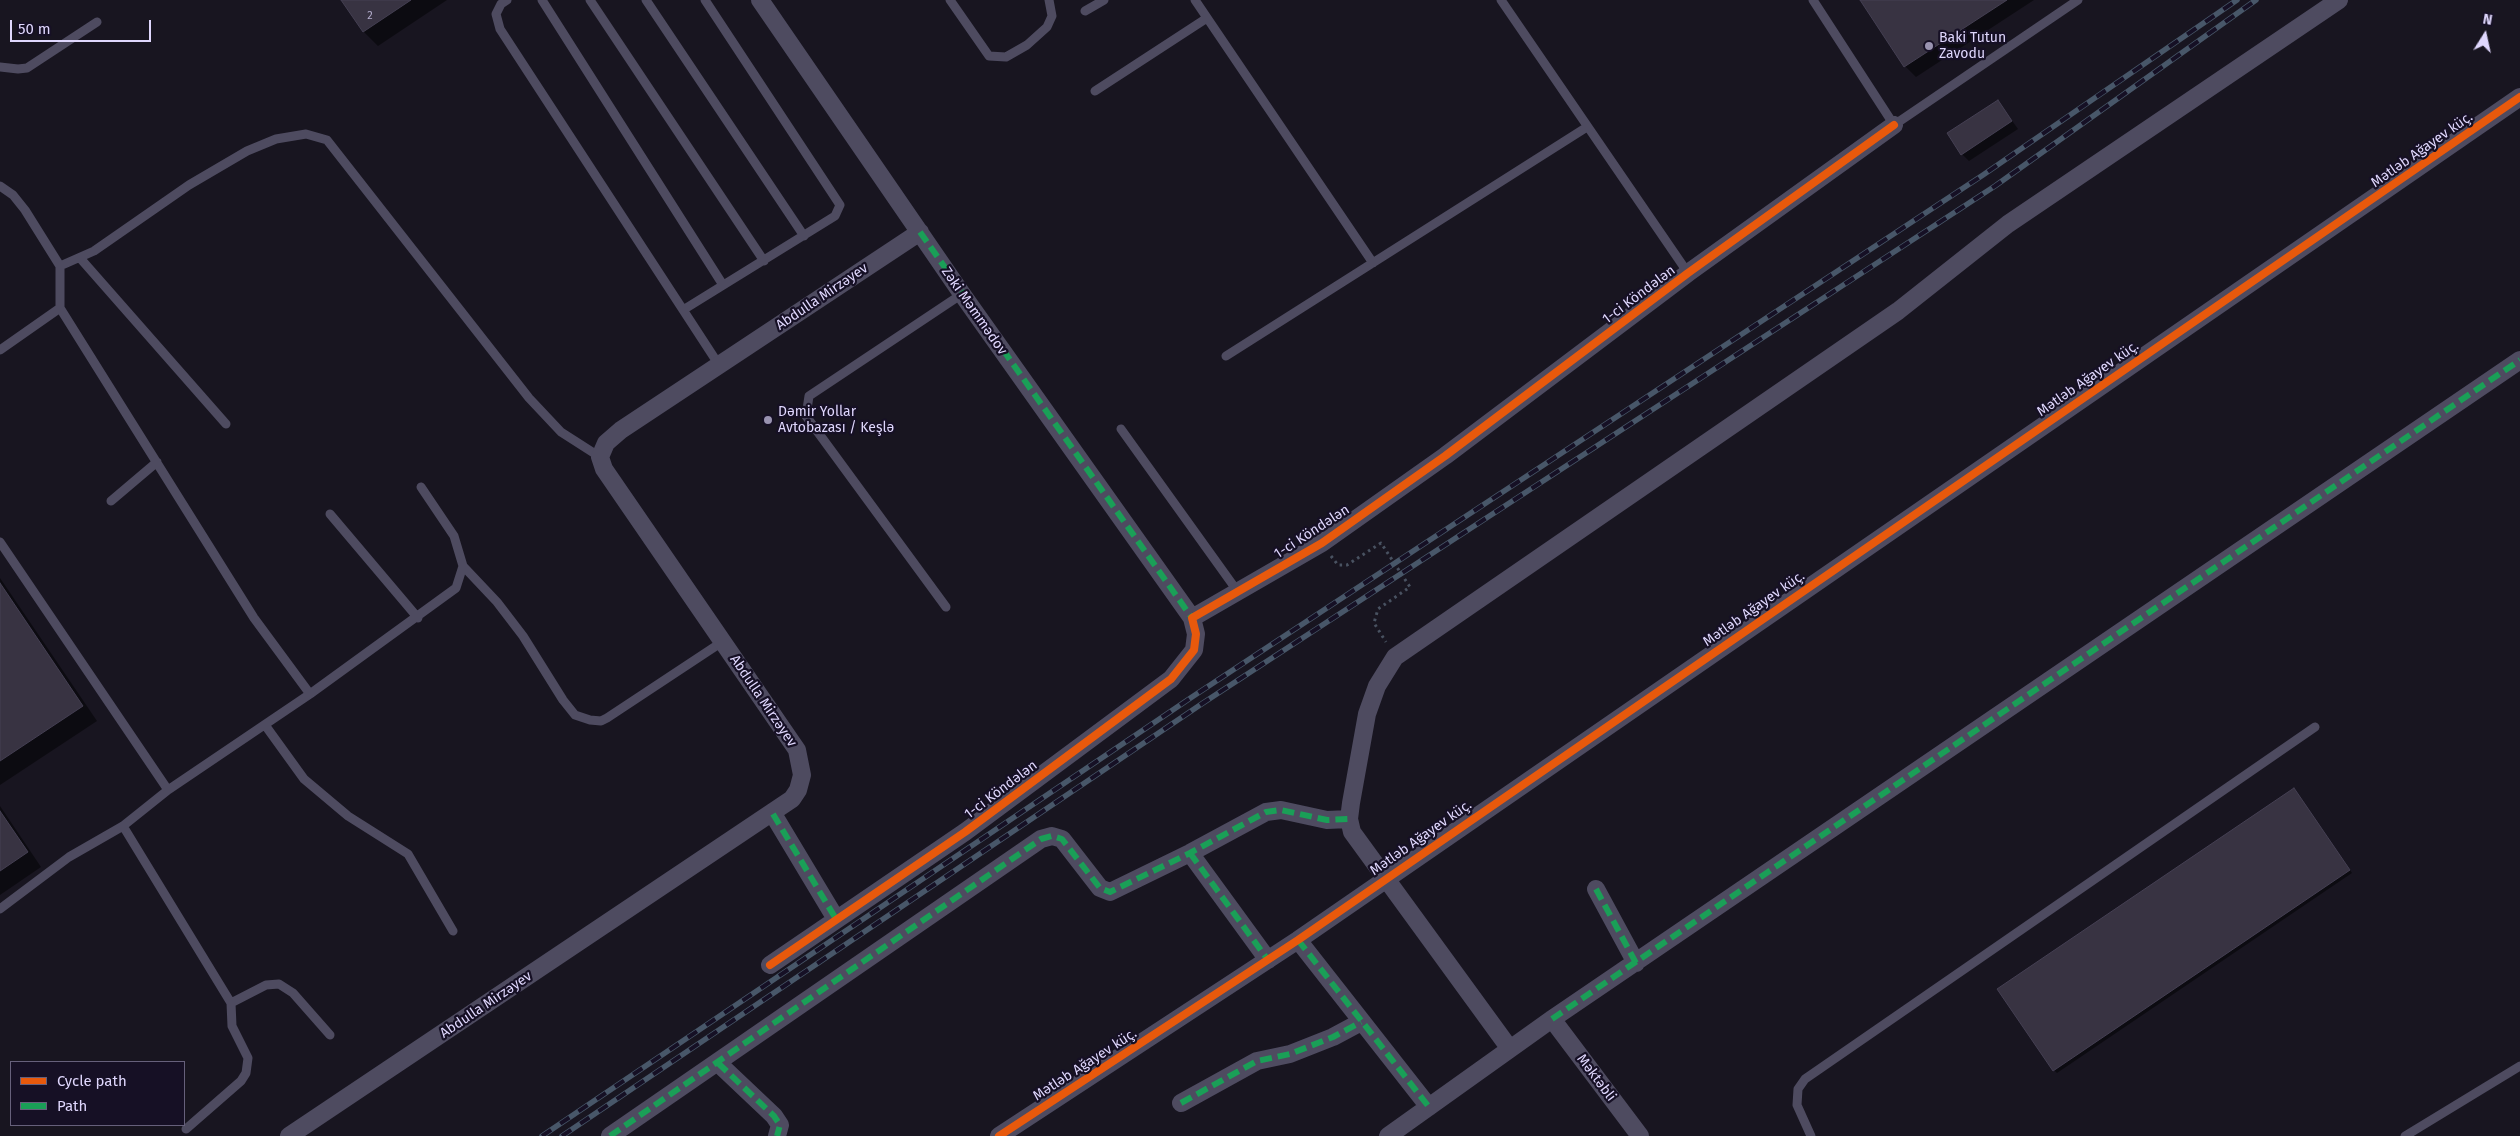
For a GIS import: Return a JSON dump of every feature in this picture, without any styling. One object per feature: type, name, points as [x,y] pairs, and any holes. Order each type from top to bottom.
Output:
[{"type":"street","name":"Zəki Məmmədov","points":[[760,0],[962,294],[1192,618]]},
{"type":"street","points":[[610,1136],[1040,839],[1052,836],[1062,839],[1100,888],[1110,892],[1190,853],[1266,812],[1281,810],[1327,820],[1349,819],[1367,714],[1377,686],[1395,657],[1898,311],[2008,224],[2339,0]]},
{"type":"street","name":"Mətləb Ağayev küç.","points":[[1000,1136],[1298,940],[1385,878],[2520,97]]},
{"type":"street","name":"1-ci Köndələn","points":[[770,965],[965,832],[1171,679],[1194,650],[1196,634],[1192,618],[1322,543],[1445,456],[1688,273],[1894,125]]},
{"type":"street","name":"Abdulla Mirzəyev","points":[[289,1136],[792,800],[798,790],[802,775],[798,755],[604,468],[600,457],[606,442],[621,430],[920,232]]},
{"type":"street","points":[[1388,1136],[1552,1019],[2520,360]]},
{"type":"street","points":[[773,814],[836,919]]},
{"type":"street","name":"Mətləb Ağayev küç.","points":[[1349,819],[1352,832],[1360,846],[1510,1049]]},
{"type":"street","points":[[1190,853],[1268,960]]},
{"type":"street","points":[[1596,889],[1636,963]]},
{"type":"street","points":[[1298,940],[1429,1107]]},
{"type":"street","name":"Məktəbli","points":[[1552,1019],[1640,1136]]},
{"type":"street","points":[[1181,1103],[1257,1061],[1290,1054],[1333,1037],[1361,1022]]},
{"type":"street","points":[[718,1063],[774,1116],[780,1124],[777,1136]]},
{"type":"lane","points":[[507,0],[501,4],[496,14],[500,29],[719,366]]},
{"type":"lane","points":[[542,0],[723,285]]},
{"type":"lane","points":[[590,0],[764,261]]},
{"type":"lane","points":[[646,0],[804,236]]},
{"type":"lane","points":[[683,310],[835,216],[840,204],[705,0]]},
{"type":"lane","points":[[950,0],[989,56],[1006,57],[1027,45],[1047,27],[1052,16],[1049,0]]},
{"type":"lane","points":[[1085,12],[1104,0]]},
{"type":"lane","points":[[1195,0],[1372,263]]},
{"type":"lane","points":[[1501,0],[1688,273]]},
{"type":"lane","points":[[1813,0],[1894,125],[2078,0]]},
{"type":"lane","points":[[1095,91],[1207,18]]},
{"type":"lane","points":[[0,67],[28,68],[97,22]]},
{"type":"lane","points":[[1226,356],[1587,127]]},
{"type":"lane","points":[[60,266],[80,258],[189,185],[247,151],[276,139],[306,134],[326,140],[529,398],[561,432],[600,457]]},
{"type":"lane","points":[[0,186],[13,196],[25,210],[60,266],[60,308],[254,618],[310,694]]},
{"type":"lane","points":[[80,258],[226,424]]},
{"type":"lane","points":[[946,607],[806,416],[809,396],[962,294]]},
{"type":"lane","points":[[0,350],[60,308]]},
{"type":"lane","points":[[1121,429],[1238,592]]},
{"type":"lane","points":[[111,501],[157,462]]},
{"type":"lane","points":[[421,487],[454,536],[463,566],[496,602],[523,636],[563,700],[575,715],[590,720],[607,718],[722,642]]},
{"type":"lane","points":[[330,514],[418,618]]},
{"type":"lane","points":[[0,542],[168,790]]},
{"type":"lane","points":[[0,909],[69,857],[124,826],[168,790],[418,618],[456,588],[463,566]]},
{"type":"lane","points":[[265,725],[304,779],[348,816],[408,854],[453,931]]},
{"type":"lane","points":[[1811,1136],[1797,1105],[1798,1089],[1805,1079],[2315,727]]},
{"type":"lane","points":[[124,826],[231,1003],[232,1026],[248,1058],[246,1073],[241,1081],[186,1129]]},
{"type":"lane","points":[[231,1003],[266,985],[279,984],[293,993],[330,1035]]},
{"type":"lane","points":[[2406,1136],[2520,1066]]},
{"type":"path","points":[[1347,565],[1381,543],[1410,587],[1378,609],[1374,623],[1395,657]]},
{"type":"building","points":[[341,0],[411,0],[363,32]]},
{"type":"building","points":[[1860,0],[2007,0],[1904,67]]},
{"type":"building","points":[[1998,100],[2012,121],[1961,155],[1947,133]]},
{"type":"building","points":[[0,583],[83,706],[0,761]]},
{"type":"building","points":[[2294,788],[2350,870],[2053,1071],[1997,989]]},
{"type":"building","points":[[0,811],[28,852],[0,871]]},
{"type":"railway","points":[[542,1136],[1192,697],[1983,175],[2237,0]]},
{"type":"railway","points":[[562,1136],[1203,703],[1995,186],[2256,0]]},
{"type":"marked path","points":[[920,232],[1192,618]]},
{"type":"marked path","points":[[1552,1019],[2520,360]]},
{"type":"marked path","points":[[610,1136],[1041,839],[1052,836],[1062,839],[1100,888],[1110,892],[1190,853],[1266,812],[1281,810],[1327,820],[1349,819]]},
{"type":"marked path","points":[[773,814],[836,919]]},
{"type":"marked path","points":[[1190,853],[1268,960]]},
{"type":"marked path","points":[[1596,889],[1636,963]]},
{"type":"marked path","points":[[1298,940],[1429,1107]]},
{"type":"marked path","points":[[1181,1103],[1257,1061],[1290,1054],[1333,1037],[1361,1022]]},
{"type":"marked path","points":[[718,1063],[774,1116],[780,1125],[777,1136]]},
{"type":"cycle path","points":[[999,1136],[1298,940],[2520,97]]},
{"type":"cycle path","points":[[770,965],[965,832],[1171,679],[1194,650],[1196,634],[1192,618],[1322,543],[1445,456],[1688,273],[1894,125]]},
{"type":"place","name":"Baki Tutun Zavodu","points":[[1929,46]]},
{"type":"place","name":"Dəmir Yollar Avtobazası / Keşlə","points":[[768,420]]}]
